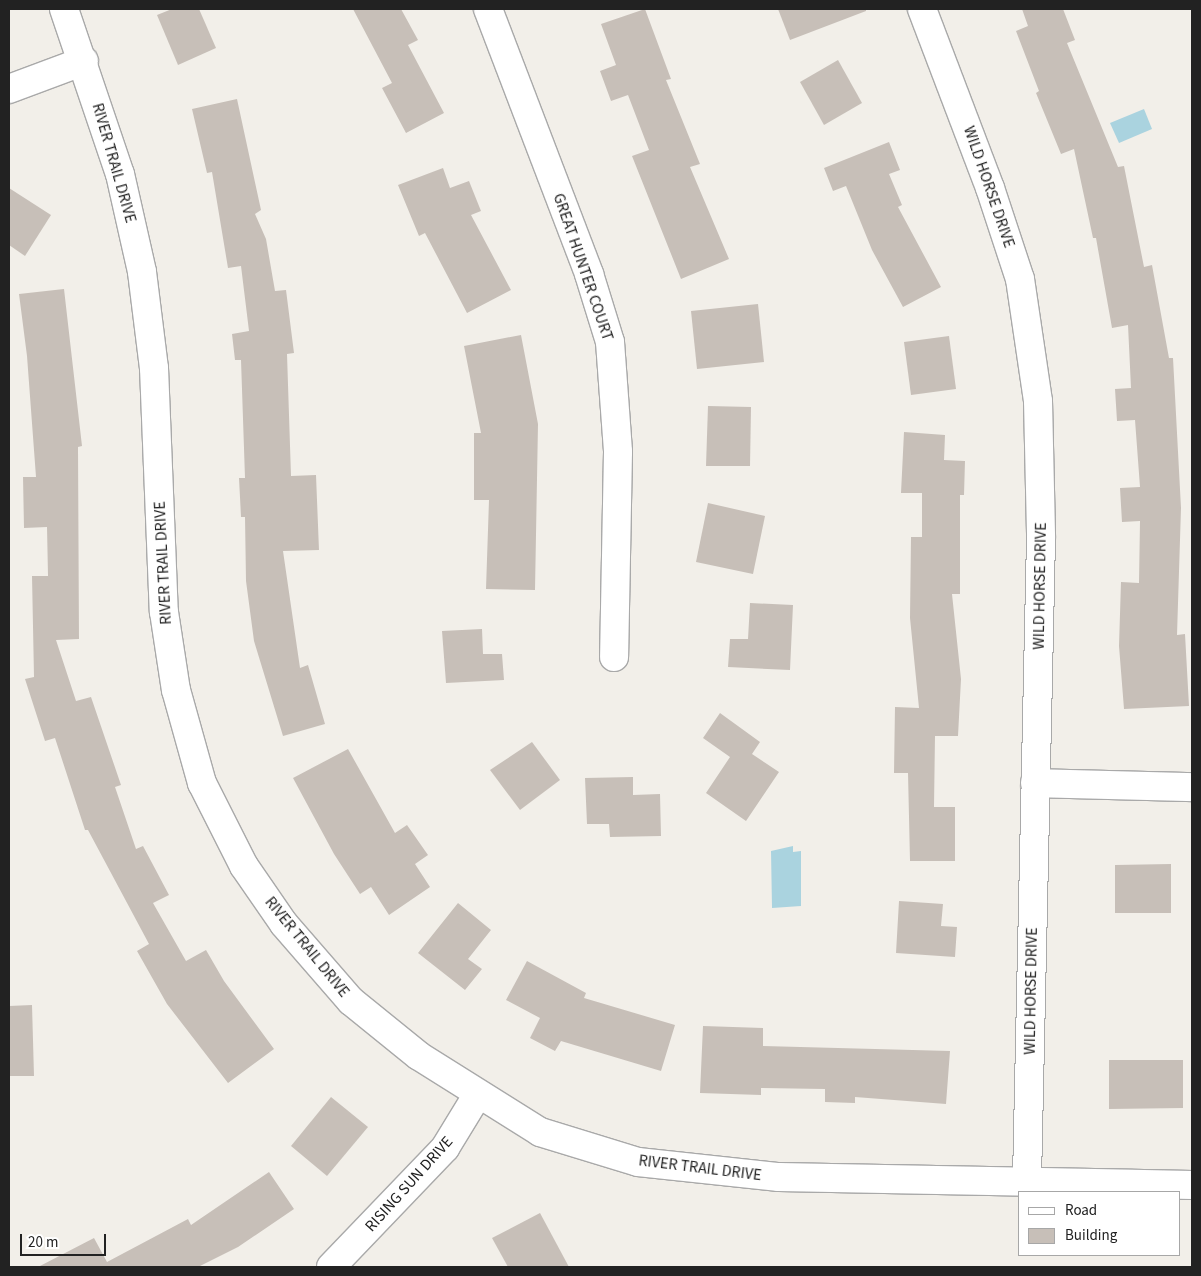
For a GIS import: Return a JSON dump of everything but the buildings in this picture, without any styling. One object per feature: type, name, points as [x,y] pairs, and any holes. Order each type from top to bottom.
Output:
[{"type":"street","name":"RIVER TRAIL DRIVE","points":[[64,9],[84,61],[120,174],[142,272],[154,368],[164,612],[176,690],[202,783],[244,866],[284,924],[351,1001],[419,1056],[540,1132],[638,1162],[779,1177],[1192,1185]]},
{"type":"street","name":"GREAT HUNTER COURT","points":[[488,9],[589,274],[610,342],[618,452],[614,656]]},
{"type":"street","name":"WILD HORSE DRIVE","points":[[922,9],[990,188],[1020,279],[1031,343],[1041,460],[1027,1181]]},
{"type":"street","points":[[9,89],[84,61]]},
{"type":"street","points":[[1035,784],[1192,787]]},
{"type":"street","name":"RISING SUN DRIVE","points":[[331,1267],[445,1148],[478,1094]]},
{"type":"water","points":[[1144,109],[1152,129],[1119,143],[1110,123]]},
{"type":"water","points":[[793,846],[793,852],[801,851],[801,906],[772,908],[771,851]]}]
